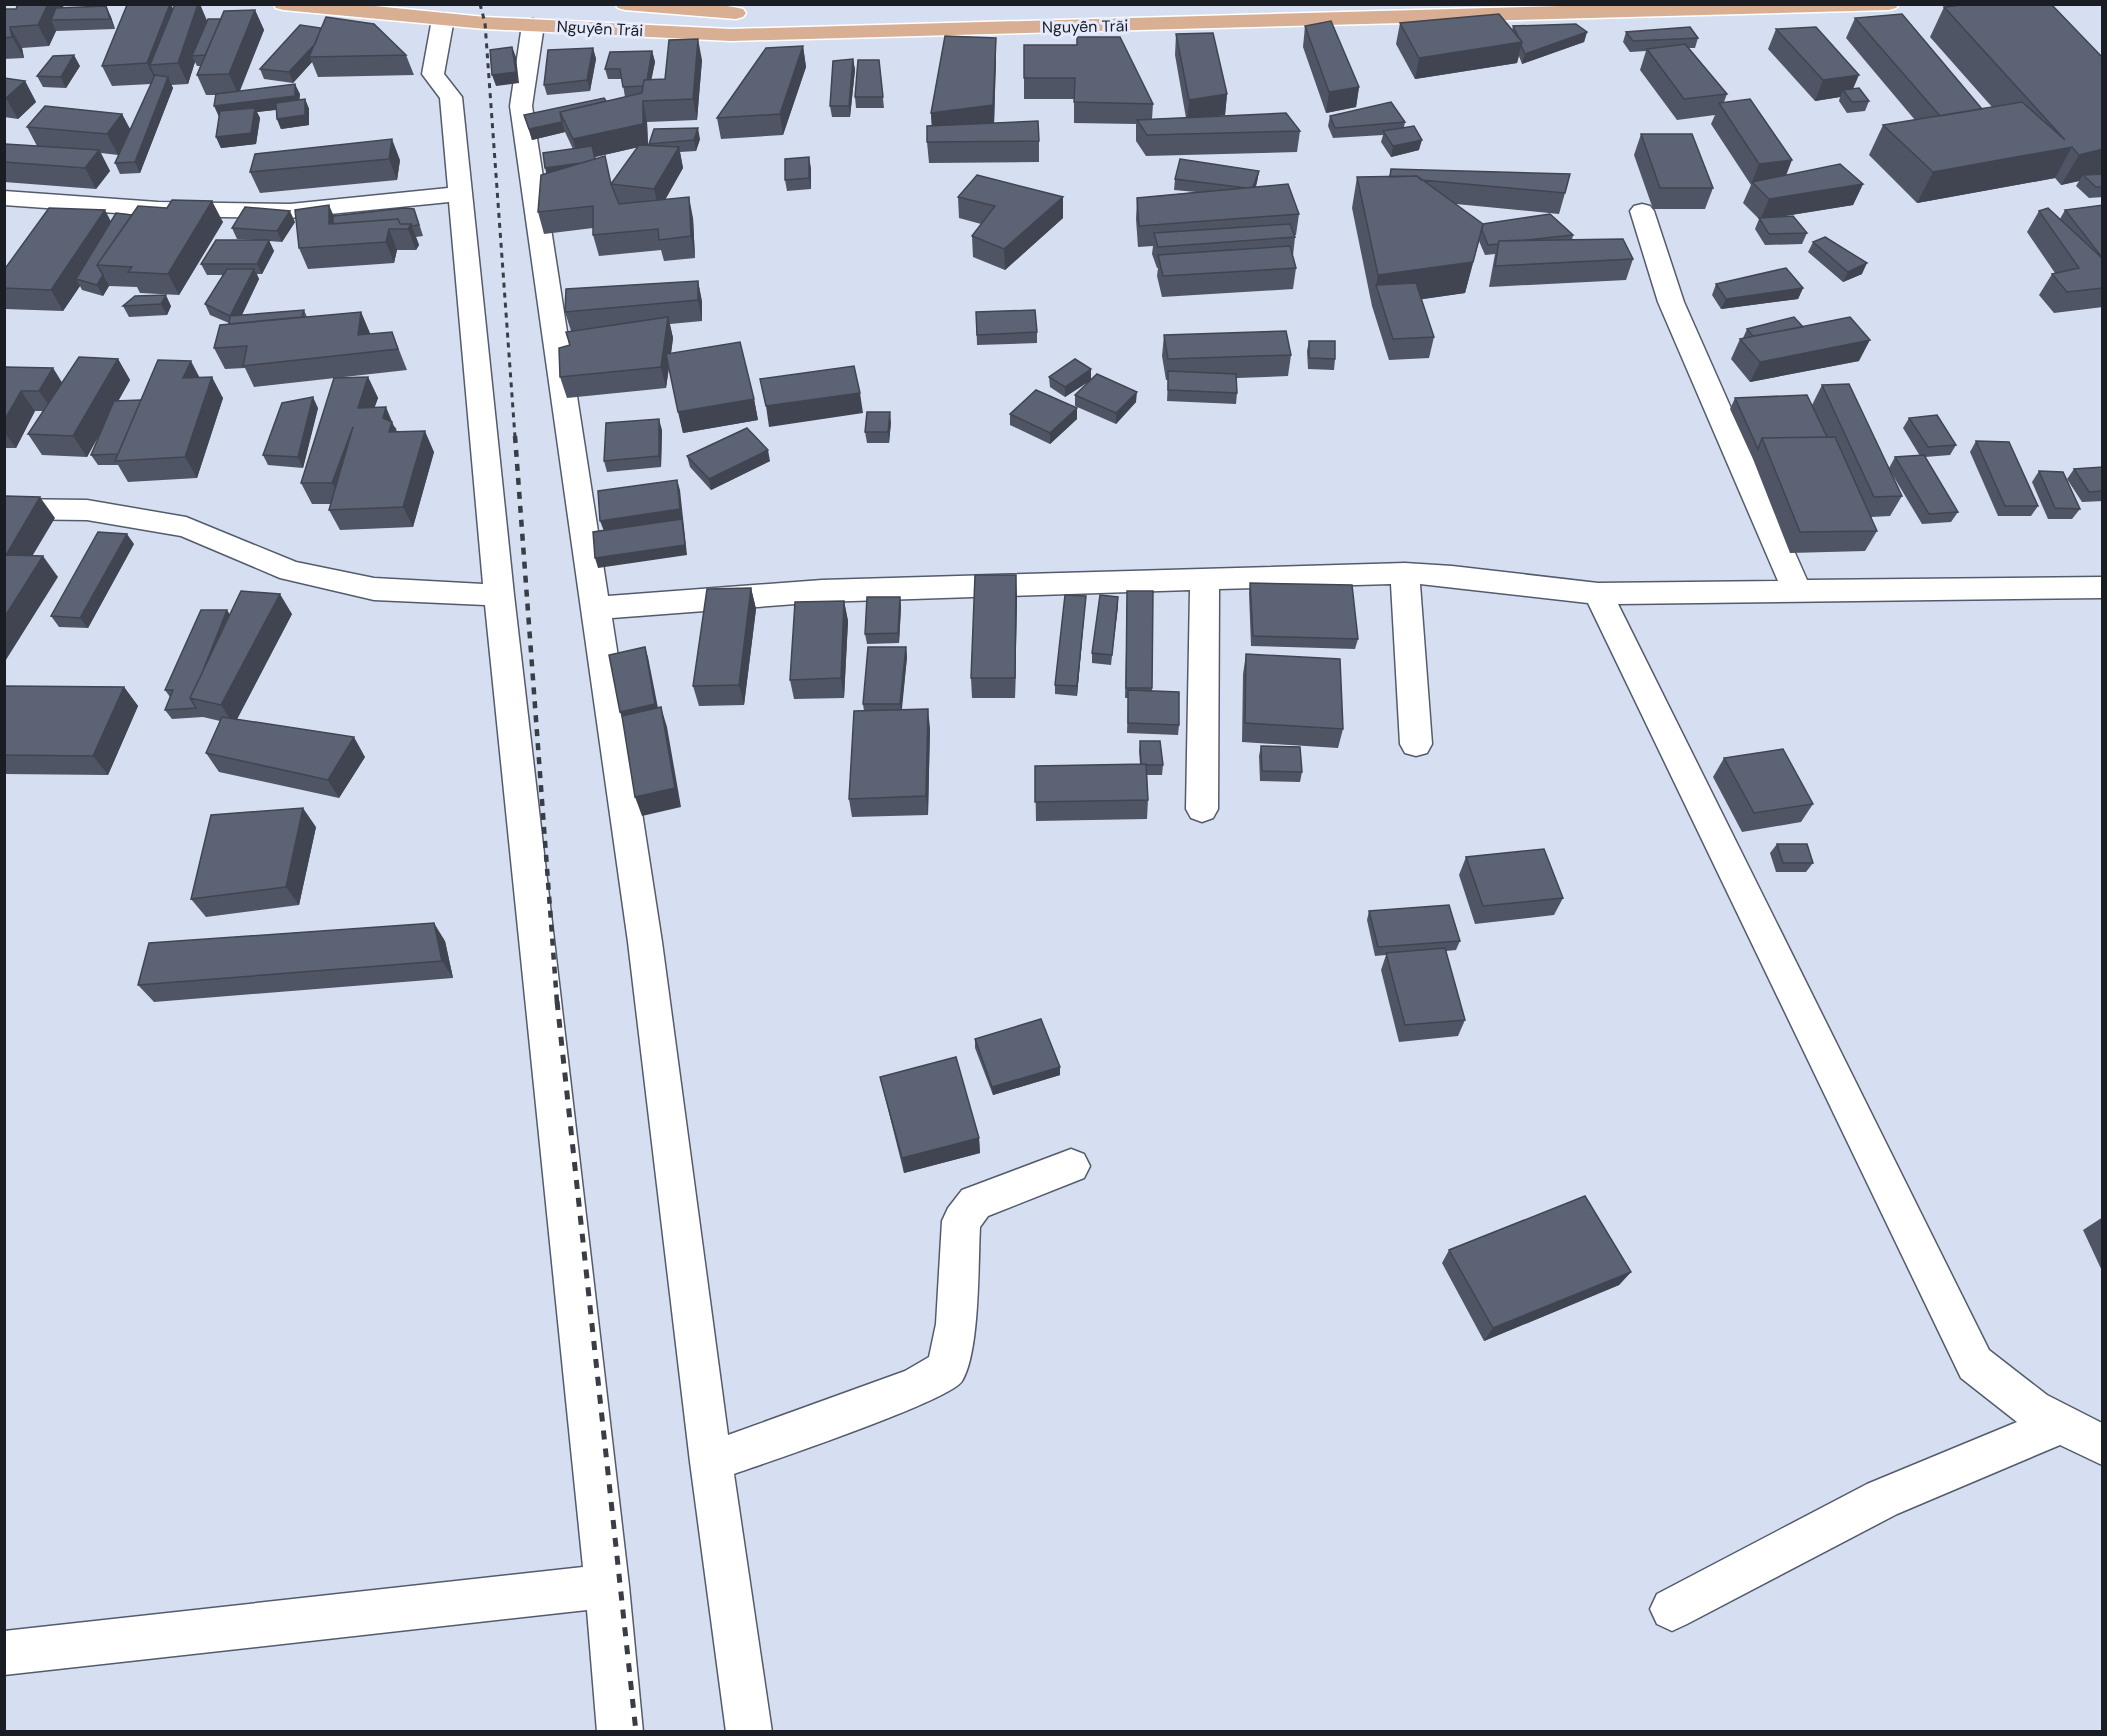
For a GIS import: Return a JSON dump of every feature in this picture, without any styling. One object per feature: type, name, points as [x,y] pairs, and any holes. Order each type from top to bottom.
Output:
[{"type":"main road","name":"Nguyễn Trãi","points":[[283,4],[443,19],[731,35],[1652,8],[1889,4]]},
{"type":"main road","name":"Nguyễn Trãi","points":[[625,4],[735,9],[758,13]]},
{"type":"street","points":[[443,19],[433,74],[450,97],[499,596],[608,1586],[621,1731]]},
{"type":"street","points":[[532,25],[521,106],[645,942],[711,1462],[749,1731]]},
{"type":"street","points":[[4,198],[158,209],[290,211],[461,194]]},
{"type":"street","points":[[1642,211],[1671,302],[1797,591]]},
{"type":"street","points":[[4,509],[87,510],[186,527],[290,572],[374,589],[499,596]]},
{"type":"street","points":[[596,608],[822,591],[1405,573],[1452,576],[1598,594],[2103,587]]},
{"type":"street","points":[[1405,573],[1416,744]]},
{"type":"street","points":[[1203,808],[1205,580]]},
{"type":"street","points":[[1598,594],[1975,1364],[2033,1409],[2103,1445]]},
{"type":"street","points":[[711,1462],[916,1387],[947,1369],[956,1324],[961,1221],[975,1203],[1071,1166]]},
{"type":"street","points":[[1672,1609],[1882,1499],[2062,1424]]},
{"type":"street","points":[[4,1653],[608,1586]]},
{"type":"building","points":[[18,4],[48,4],[38,25],[10,27],[12,37],[4,38],[4,9],[16,9]]},
{"type":"building","points":[[170,4],[147,63],[102,66],[127,5]]},
{"type":"building","points":[[175,4],[198,4],[178,63],[150,65]]},
{"type":"building","points":[[1969,4],[2051,4],[2103,58],[2103,149],[2079,155],[2072,147],[1933,172],[1883,125],[2022,102],[2065,140],[1944,7]]},
{"type":"building","points":[[106,6],[110,19],[51,20],[56,8]]},
{"type":"building","points":[[255,10],[229,74],[197,75],[224,11]]},
{"type":"building","points":[[1499,14],[1522,42],[1419,58],[1400,23]]},
{"type":"building","points":[[1902,14],[1982,109],[1940,116],[1855,18]]},
{"type":"building","points":[[326,17],[374,24],[406,55],[309,57]]},
{"type":"building","points":[[208,19],[221,19],[205,55],[192,56]]},
{"type":"building","points":[[1331,21],[1359,87],[1329,92],[1305,26]]},
{"type":"building","points":[[1576,24],[1587,32],[1525,54],[1522,42],[1513,26]]},
{"type":"building","points":[[300,25],[321,28],[315,44],[289,72],[260,69]]},
{"type":"building","points":[[1690,27],[1698,38],[1633,41],[1626,32]]},
{"type":"building","points":[[1816,27],[1859,75],[1823,80],[1776,29]]},
{"type":"building","points":[[1213,33],[1227,94],[1189,100],[1176,34]]},
{"type":"building","points":[[945,36],[996,38],[993,105],[931,113]]},
{"type":"building","points":[[1077,37],[1120,37],[1153,104],[1074,102],[1075,78],[1024,78],[1024,45],[1077,45]]},
{"type":"building","points":[[698,39],[693,99],[643,101],[643,124],[573,139],[560,112],[642,93],[644,80],[665,79],[669,40]]},
{"type":"building","points":[[1685,44],[1727,94],[1684,99],[1647,49]]},
{"type":"building","points":[[803,46],[780,114],[717,118],[766,48]]},
{"type":"building","points":[[512,47],[516,72],[492,75],[490,50]]},
{"type":"building","points":[[593,48],[587,80],[544,85],[548,50]]},
{"type":"building","points":[[652,51],[647,80],[644,80],[643,86],[623,87],[620,69],[605,69],[610,52]]},
{"type":"building","points":[[74,55],[61,77],[37,76],[53,56]]},
{"type":"building","points":[[853,59],[849,106],[830,106],[833,61]]},
{"type":"building","points":[[858,60],[879,60],[883,97],[855,97]]},
{"type":"building","points":[[155,75],[168,77],[135,162],[115,163]]},
{"type":"building","points":[[4,78],[25,81],[4,98]]},
{"type":"building","points":[[295,84],[295,96],[214,106],[216,94]]},
{"type":"building","points":[[1859,88],[1869,101],[1852,102],[1843,90]]},
{"type":"building","points":[[604,98],[606,101],[560,112],[562,122],[529,129],[524,115]]},
{"type":"building","points":[[305,99],[305,115],[277,119],[276,103]]},
{"type":"building","points":[[1750,99],[1792,160],[1759,164],[1719,103]]},
{"type":"building","points":[[1391,102],[1405,122],[1335,128],[1330,116]]},
{"type":"building","points":[[45,106],[122,114],[107,134],[27,127]]},
{"type":"building","points":[[255,108],[251,133],[216,137],[220,111]]},
{"type":"building","points":[[1286,113],[1300,131],[1147,135],[1137,120]]},
{"type":"building","points":[[1038,121],[1039,141],[927,142],[927,126]]},
{"type":"building","points":[[1414,126],[1422,140],[1393,146],[1383,131]]},
{"type":"building","points":[[698,128],[694,140],[649,144],[654,129]]},
{"type":"building","points":[[1641,134],[1692,134],[1713,188],[1660,188]]},
{"type":"building","points":[[392,139],[389,159],[250,172],[255,154]]},
{"type":"building","points":[[5,144],[99,150],[85,168],[4,162]]},
{"type":"building","points":[[639,145],[679,147],[654,189],[611,184]]},
{"type":"building","points":[[592,146],[595,159],[545,168],[543,153]]},
{"type":"building","points":[[605,156],[611,184],[619,204],[689,197],[691,236],[659,240],[658,229],[593,235],[593,206],[538,212],[541,175]]},
{"type":"building","points":[[809,157],[809,178],[785,180],[785,159]]},
{"type":"building","points":[[1180,159],[1259,171],[1253,187],[1246,188],[1175,179]]},
{"type":"building","points":[[1840,164],[1863,184],[1769,199],[1752,182]]},
{"type":"building","points":[[1391,169],[1570,174],[1565,193],[1421,180],[1417,176],[1390,177]]},
{"type":"building","points":[[2103,174],[2103,187],[2096,187],[2083,175]]},
{"type":"building","points":[[977,175],[1063,197],[1004,249],[972,236],[995,206],[958,197]]},
{"type":"building","points":[[1417,176],[1483,224],[1473,262],[1378,275],[1357,177]]},
{"type":"building","points":[[1288,184],[1299,214],[1139,226],[1137,198]]},
{"type":"building","points":[[172,200],[212,201],[168,274],[128,272],[132,267],[97,265],[138,206],[167,208]]},
{"type":"building","points":[[329,205],[329,224],[398,219],[400,224],[411,224],[408,229],[389,229],[386,242],[299,248],[295,210]]},
{"type":"building","points":[[2103,205],[2103,256],[2101,256],[2065,210]]},
{"type":"building","points":[[245,207],[290,211],[277,231],[232,228]]},
{"type":"building","points":[[49,208],[105,210],[51,290],[4,288],[4,270]]},
{"type":"building","points":[[2048,208],[2103,259],[2103,288],[2067,292],[2052,274],[2079,268],[2039,211]]},
{"type":"building","points":[[414,209],[419,225],[400,224],[398,219],[333,224],[333,216]]},
{"type":"building","points":[[116,213],[132,215],[97,265],[103,275],[97,285],[76,279]]},
{"type":"building","points":[[1550,214],[1573,235],[1499,241],[1498,244],[1488,245],[1482,230],[1483,224]]},
{"type":"building","points":[[1793,216],[1807,233],[1769,234],[1759,218]]},
{"type":"building","points":[[1290,224],[1295,237],[1158,247],[1154,233]]},
{"type":"building","points":[[1825,237],[1867,263],[1848,272],[1813,242]]},
{"type":"building","points":[[1623,239],[1633,259],[1495,266],[1499,241]]},
{"type":"building","points":[[216,240],[269,240],[257,264],[201,264]]},
{"type":"building","points":[[1290,246],[1296,268],[1163,276],[1158,255]]},
{"type":"building","points":[[1786,268],[1803,288],[1726,299],[1716,284]]},
{"type":"building","points":[[227,269],[254,269],[230,316],[205,304]]},
{"type":"building","points":[[698,281],[698,300],[565,312],[566,289]]},
{"type":"building","points":[[1416,283],[1434,337],[1393,339],[1376,285]]},
{"type":"building","points":[[166,295],[161,304],[123,306],[135,296]]},
{"type":"building","points":[[304,310],[302,317],[229,324],[230,316]]},
{"type":"building","points":[[1035,310],[1037,332],[977,335],[976,312]]},
{"type":"building","points":[[361,312],[358,335],[392,332],[398,349],[243,366],[247,346],[214,348],[220,325]]},
{"type":"building","points":[[668,317],[661,367],[560,377],[559,348],[570,345],[566,332]]},
{"type":"building","points":[[1794,317],[1803,327],[1753,336],[1747,329]]},
{"type":"building","points":[[1850,317],[1870,340],[1760,362],[1740,339]]},
{"type":"building","points":[[1286,331],[1291,355],[1168,359],[1164,335]]},
{"type":"building","points":[[1309,341],[1335,341],[1335,359],[1309,358]]},
{"type":"building","points":[[740,342],[754,399],[678,412],[666,354]]},
{"type":"building","points":[[79,357],[118,359],[73,436],[28,434]]},
{"type":"building","points":[[1075,359],[1091,369],[1065,387],[1049,377]]},
{"type":"building","points":[[158,360],[191,361],[183,378],[212,377],[185,457],[115,461]]},
{"type":"building","points":[[854,366],[860,393],[766,406],[760,379]]},
{"type":"building","points":[[4,367],[53,368],[39,391],[21,391],[4,421]]},
{"type":"building","points":[[1168,371],[1236,374],[1237,393],[1168,390]]},
{"type":"building","points":[[1097,374],[1137,392],[1116,413],[1075,395]]},
{"type":"building","points":[[368,377],[358,408],[386,407],[383,418],[392,422],[389,432],[425,431],[403,507],[329,510],[353,427],[332,483],[301,483],[334,378]]},
{"type":"building","points":[[1849,384],[1902,496],[1874,497],[1822,385]]},
{"type":"building","points":[[1036,390],[1077,408],[1050,433],[1010,414]]},
{"type":"building","points":[[1807,395],[1827,437],[1762,438],[1758,449],[1735,398]]},
{"type":"building","points":[[313,397],[298,457],[263,455],[282,403]]},
{"type":"building","points":[[141,400],[118,454],[91,455],[114,401]]},
{"type":"building","points":[[867,412],[890,412],[888,432],[865,432]]},
{"type":"building","points":[[1937,415],[1956,445],[1928,447],[1909,418]]},
{"type":"building","points":[[659,419],[659,456],[604,461],[606,423]]},
{"type":"building","points":[[747,428],[768,450],[709,479],[687,456]]},
{"type":"building","points":[[1835,437],[1877,531],[1800,532],[1762,438]]},
{"type":"building","points":[[1976,441],[2009,442],[2038,506],[2005,506]]},
{"type":"building","points":[[1924,455],[1958,512],[1929,514],[1895,457]]},
{"type":"building","points":[[2103,467],[2103,491],[2089,492],[2074,469]]},
{"type":"building","points":[[2039,471],[2063,472],[2080,509],[2055,508]]},
{"type":"building","points":[[677,480],[680,509],[600,521],[598,491]]},
{"type":"building","points":[[5,496],[40,497],[6,555],[43,556],[4,618]]},
{"type":"building","points":[[682,519],[685,545],[595,558],[593,532]]},
{"type":"building","points":[[98,532],[127,534],[80,618],[51,616]]},
{"type":"building","points":[[975,575],[1016,575],[1015,678],[971,678]]},
{"type":"building","points":[[1250,583],[1352,585],[1358,639],[1253,636]]},
{"type":"building","points":[[751,588],[739,685],[693,686],[707,589]]},
{"type":"building","points":[[241,591],[280,594],[221,705],[190,698]]},
{"type":"building","points":[[1127,591],[1153,591],[1152,688],[1126,688]]},
{"type":"building","points":[[1065,595],[1086,596],[1077,686],[1055,685]]},
{"type":"building","points":[[1100,595],[1118,597],[1112,655],[1092,653]]},
{"type":"building","points":[[867,597],[900,597],[898,633],[865,634]]},
{"type":"building","points":[[844,601],[841,678],[790,680],[795,602]]},
{"type":"building","points":[[201,610],[227,610],[190,698],[196,708],[165,710],[173,690],[165,690]]},
{"type":"building","points":[[645,647],[655,704],[620,712],[609,655]]},
{"type":"building","points":[[868,647],[906,647],[900,704],[863,704]]},
{"type":"building","points":[[1246,654],[1340,659],[1343,729],[1245,723]]},
{"type":"building","points":[[4,686],[124,687],[93,756],[4,755]]},
{"type":"building","points":[[1128,690],[1179,692],[1179,725],[1128,723]]},
{"type":"building","points":[[661,707],[675,788],[635,797],[622,716]]},
{"type":"building","points":[[928,709],[926,796],[849,799],[854,711]]},
{"type":"building","points":[[222,717],[354,737],[328,780],[206,753]]},
{"type":"building","points":[[1140,741],[1160,741],[1163,765],[1141,764]]},
{"type":"building","points":[[1261,746],[1300,747],[1302,772],[1262,771]]},
{"type":"building","points":[[1783,749],[1813,804],[1754,813],[1724,758]]},
{"type":"building","points":[[1146,764],[1148,800],[1035,802],[1035,766]]},
{"type":"building","points":[[303,808],[286,887],[191,899],[211,815]]},
{"type":"building","points":[[1777,844],[1807,844],[1813,863],[1783,863]]},
{"type":"building","points":[[1544,849],[1563,898],[1483,906],[1466,857]]},
{"type":"building","points":[[1449,905],[1460,941],[1378,947],[1369,911]]},
{"type":"building","points":[[434,923],[442,961],[138,985],[149,943]]},
{"type":"building","points":[[1445,948],[1465,1020],[1405,1025],[1386,953]]},
{"type":"building","points":[[1041,1019],[1060,1067],[992,1087],[975,1039]]},
{"type":"building","points":[[956,1057],[979,1138],[902,1158],[880,1077]]},
{"type":"building","points":[[1585,1196],[1631,1272],[1493,1328],[1449,1250]]},
{"type":"railway","points":[[480,4],[485,23],[515,437]]},
{"type":"railway","points":[[515,436],[557,1003]]},
{"type":"railway","points":[[557,1001],[636,1732]]}]
